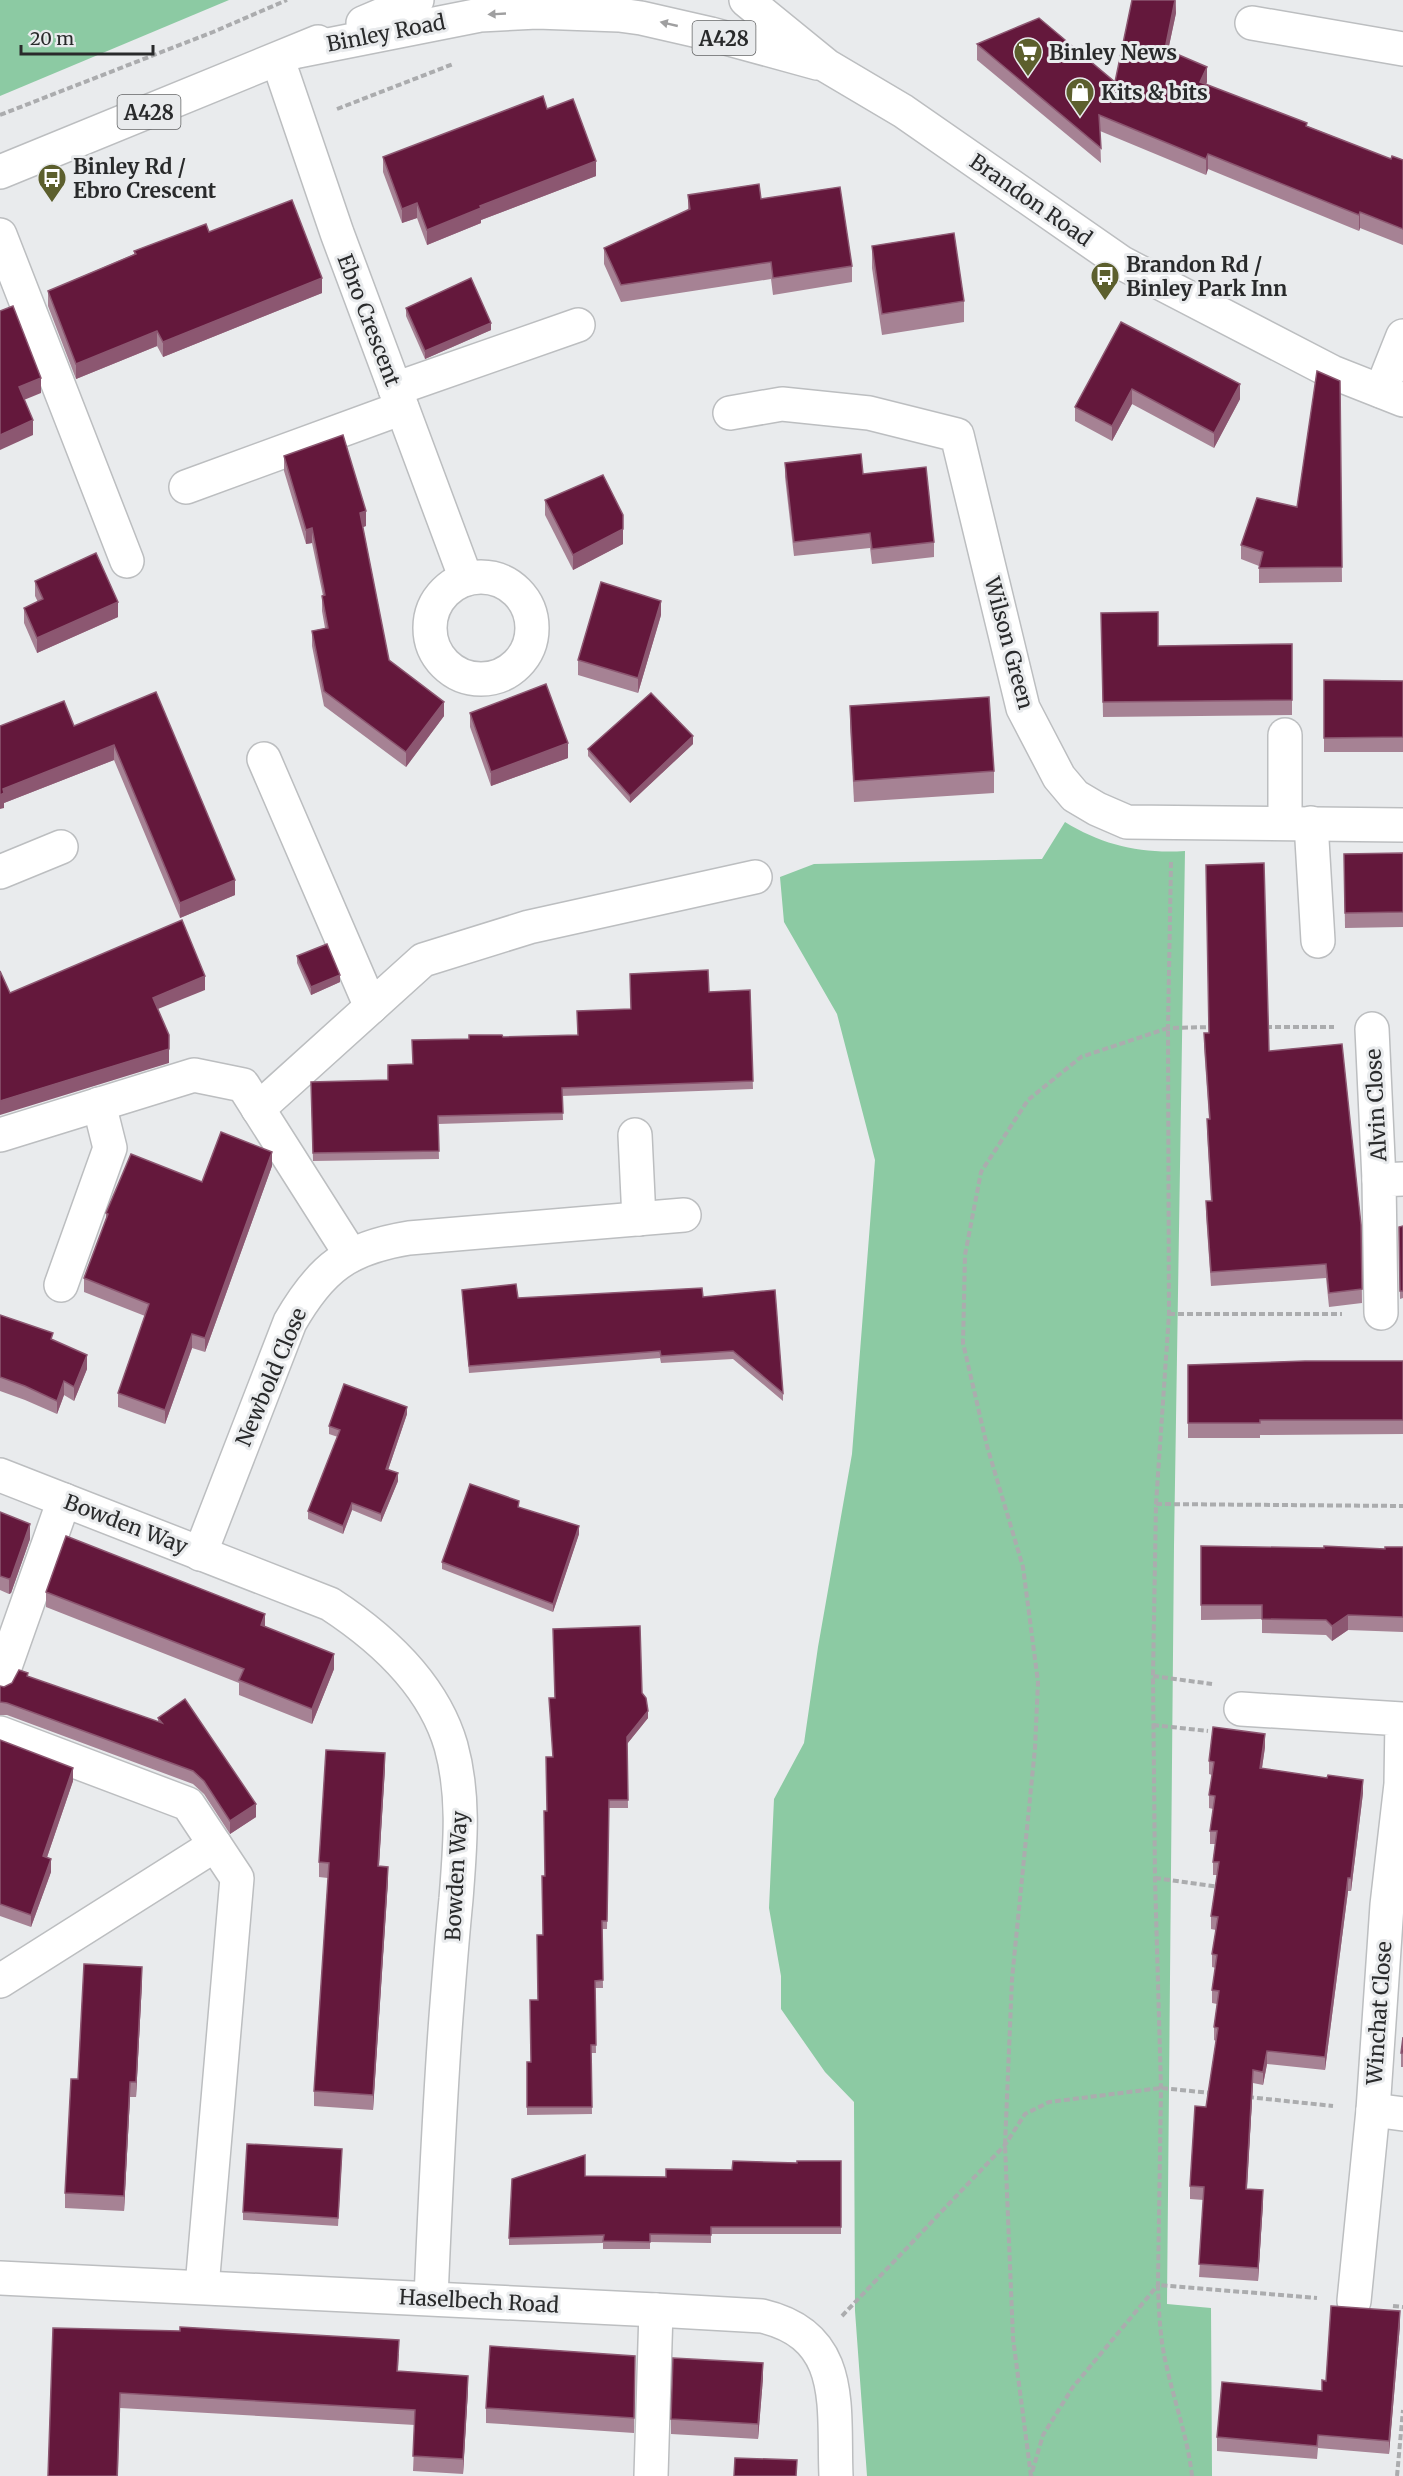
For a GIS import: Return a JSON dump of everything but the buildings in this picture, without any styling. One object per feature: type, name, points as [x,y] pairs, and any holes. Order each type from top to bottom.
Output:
[{"type":"street","points":[[288,55],[380,0]]},
{"type":"street","name":"Binley Road","points":[[0,172],[417,0]]},
{"type":"street","name":"Brandon Road","points":[[747,0],[827,66],[903,111],[1122,263],[1332,372],[1392,395]]},
{"type":"street","name":"Binley Road","points":[[288,55],[480,15],[546,6],[610,8]]},
{"type":"street","name":"Brandon Road","points":[[610,8],[827,66]]},
{"type":"street","points":[[1252,23],[1403,49]]},
{"type":"street","name":"Ebro Crescent","points":[[288,55],[299,123],[337,233],[466,579]]},
{"type":"street","points":[[0,235],[127,561]]},
{"type":"street","points":[[186,488],[578,325]]},
{"type":"street","points":[[1392,395],[1403,336]]},
{"type":"street","name":"Wilson Green","points":[[730,413],[782,404],[793,405],[869,413],[957,435],[1023,708],[1059,777],[1075,796],[1096,809],[1127,822],[1403,825]]},
{"type":"street","points":[[1286,735],[1318,941]]},
{"type":"street","points":[[264,759],[371,1007]]},
{"type":"street","points":[[0,872],[61,847]]},
{"type":"street","points":[[258,1109],[423,960],[529,927],[755,877]]},
{"type":"street","name":"Alvin Close","points":[[1372,1029],[1391,1180],[1382,1313]]},
{"type":"street","points":[[0,1135],[194,1075],[243,1085],[351,1255]]},
{"type":"street","points":[[61,1285],[110,1148],[99,1104]]},
{"type":"street","points":[[635,1135],[639,1219]]},
{"type":"street","name":"Newbold Close","points":[[200,1554],[290,1322],[322,1276],[351,1255],[381,1242],[409,1238],[684,1215]]},
{"type":"street","name":"Bowden Way","points":[[0,1475],[330,1604],[385,1645],[408,1670],[436,1712],[450,1744],[458,1782],[462,1826],[442,2063],[431,2298]]},
{"type":"street","points":[[0,1681],[64,1500]]},
{"type":"street","name":"Winchat Close","points":[[1241,1709],[1402,1719],[1401,1784],[1387,1905],[1388,2112],[1354,2301]]},
{"type":"street","points":[[0,1733],[188,1804],[237,1878],[202,2287]]},
{"type":"street","points":[[0,1981],[215,1845]]},
{"type":"street","name":"Haselbech Road","points":[[0,2278],[762,2316],[786,2322],[811,2341],[823,2357],[830,2376],[836,2476]]},
{"type":"street","points":[[651,2476],[656,2310]]},
{"type":"path","points":[[3,121],[0,115],[213,32],[286,0]]},
{"type":"path","points":[[299,123],[462,60]]},
{"type":"path","points":[[1173,822],[1168,1028],[1169,1314],[1156,1504],[1153,1676],[1155,1878],[1161,2088],[1158,2285],[1160,2327],[1166,2367],[1182,2419],[1192,2476]]},
{"type":"path","points":[[1031,2476],[1012,2338],[1005,2145],[1012,1980],[1035,1748],[1038,1682],[1023,1567],[987,1446],[963,1342],[965,1255],[981,1172],[1028,1100],[1081,1057],[1168,1028],[1226,1027]]},
{"type":"path","points":[[1260,1027],[1372,1029]]},
{"type":"path","points":[[1169,1314],[1297,1316],[1382,1313]]},
{"type":"path","points":[[1156,1504],[1403,1506]]},
{"type":"path","points":[[1153,1676],[1240,1687],[1241,1709]]},
{"type":"path","points":[[1155,1878],[1225,1888]]},
{"type":"path","points":[[811,2341],[846,2312],[1005,2145],[1025,2114],[1049,2102],[1161,2088],[1220,2094]]},
{"type":"path","points":[[1243,2097],[1388,2112]]},
{"type":"path","points":[[1031,2476],[1043,2435],[1073,2387],[1158,2285]]},
{"type":"path","points":[[1158,2285],[1354,2301]]},
{"type":"path","points":[[1397,2476],[1403,2410]]},
{"type":"green space","points":[[0,0],[229,0],[0,96]]},
{"type":"green space","points":[[1065,822],[1093,837],[1122,846],[1153,851],[1185,851],[1174,1546],[1167,2304],[1211,2308],[1212,2476],[867,2476],[855,2311],[854,2102],[825,2072],[781,2009],[781,1976],[769,1908],[774,1799],[804,1743],[818,1647],[852,1454],[875,1160],[837,1014],[784,922],[780,877],[814,864],[1042,859]]},
{"type":"place","name":"Binley News","points":[[1028,78]]},
{"type":"place","name":"Kits & bits","points":[[1080,118]]},
{"type":"place","name":"Binley Rd / Ebro Crescent","points":[[52,204]]},
{"type":"place","name":"Brandon Rd / Binley Park Inn","points":[[1105,302]]}]
